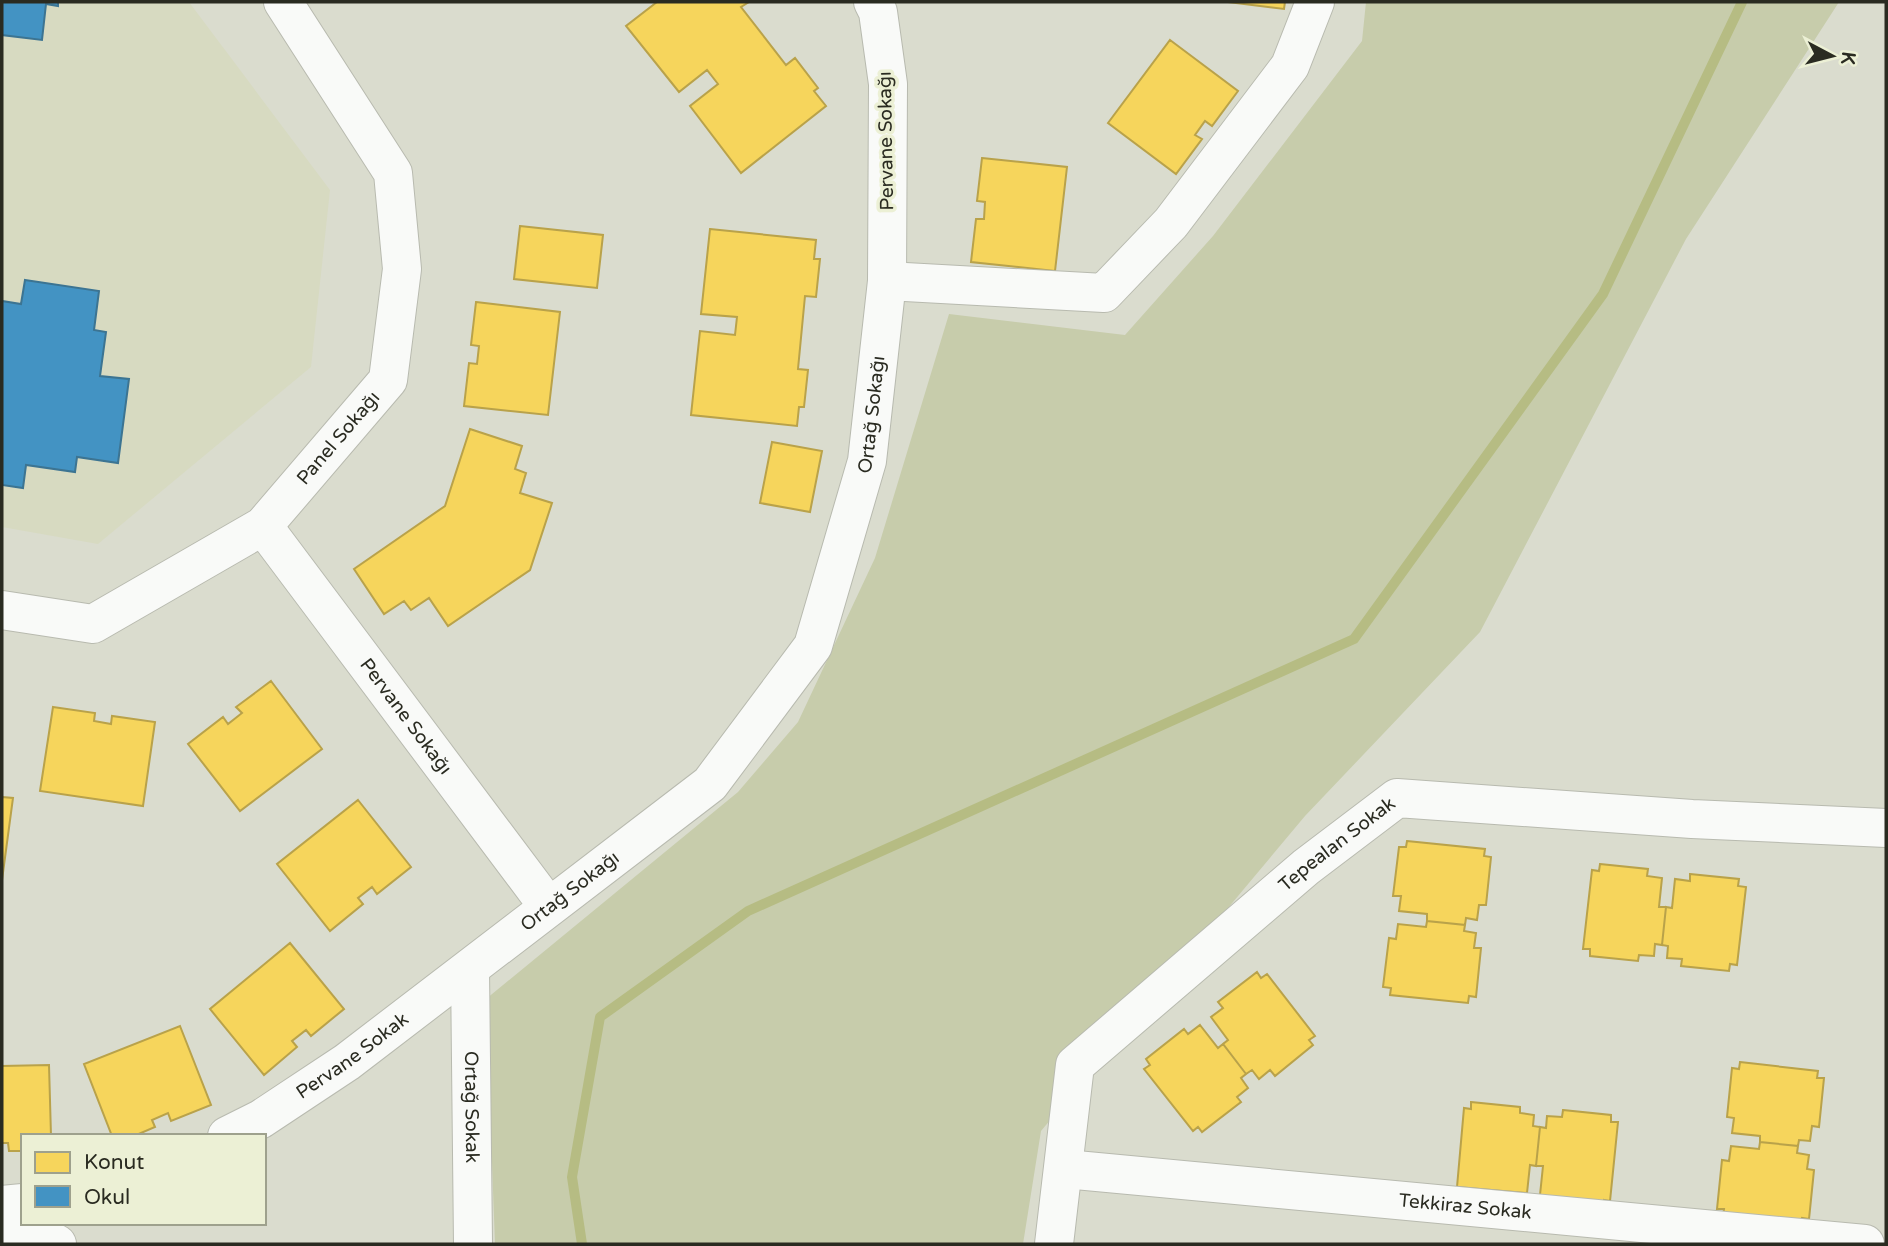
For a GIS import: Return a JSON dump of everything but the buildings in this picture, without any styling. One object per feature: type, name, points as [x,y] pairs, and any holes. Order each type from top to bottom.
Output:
[{"type":"street","name":"Panel Sokağı","points":[[2,610],[93,624],[263,526],[388,380],[402,269],[393,173],[283,2]]},
{"type":"street","name":"Pervane Sokağı","points":[[873,2],[878,12],[888,84],[887,281]]},
{"type":"street","points":[[887,281],[1104,293],[1171,223],[1290,66],[1315,2]]},
{"type":"street","name":"Ortağ Sokağı","points":[[470,969],[548,906],[710,784],[813,646],[867,461],[887,281]]},
{"type":"street","name":"Pervane Sokağı","points":[[263,526],[548,906]]},
{"type":"street","name":"Tepealan Sokak","points":[[1055,1244],[1075,1065],[1306,867],[1397,798],[1692,819],[1886,828]]},
{"type":"street","name":"Pervane Sokak","points":[[231,1134],[261,1119],[347,1062],[470,969]]},
{"type":"street","name":"Ortağ Sokak","points":[[470,969],[473,1244]]},
{"type":"street","name":"Tekkiraz Sokak","points":[[1065,1169],[1865,1244]]},
{"type":"street","points":[[2,1205],[21,1203]]},
{"type":"street","points":[[2,1233],[57,1244]]},
{"type":"shaded area","points":[[2,2],[189,2],[330,190],[311,367],[98,544],[2,527]]},
{"type":"shaded area","points":[[1366,2],[1839,2],[1686,239],[1480,632],[1305,816],[1041,1131],[1023,1244],[495,1244],[486,999],[738,792],[798,722],[875,558],[949,314],[1125,335],[1213,236],[1362,41]]},
{"type":"waterway","points":[[582,1244],[572,1177],[600,1017],[748,911],[1354,639],[1603,294],[1742,2]]}]
